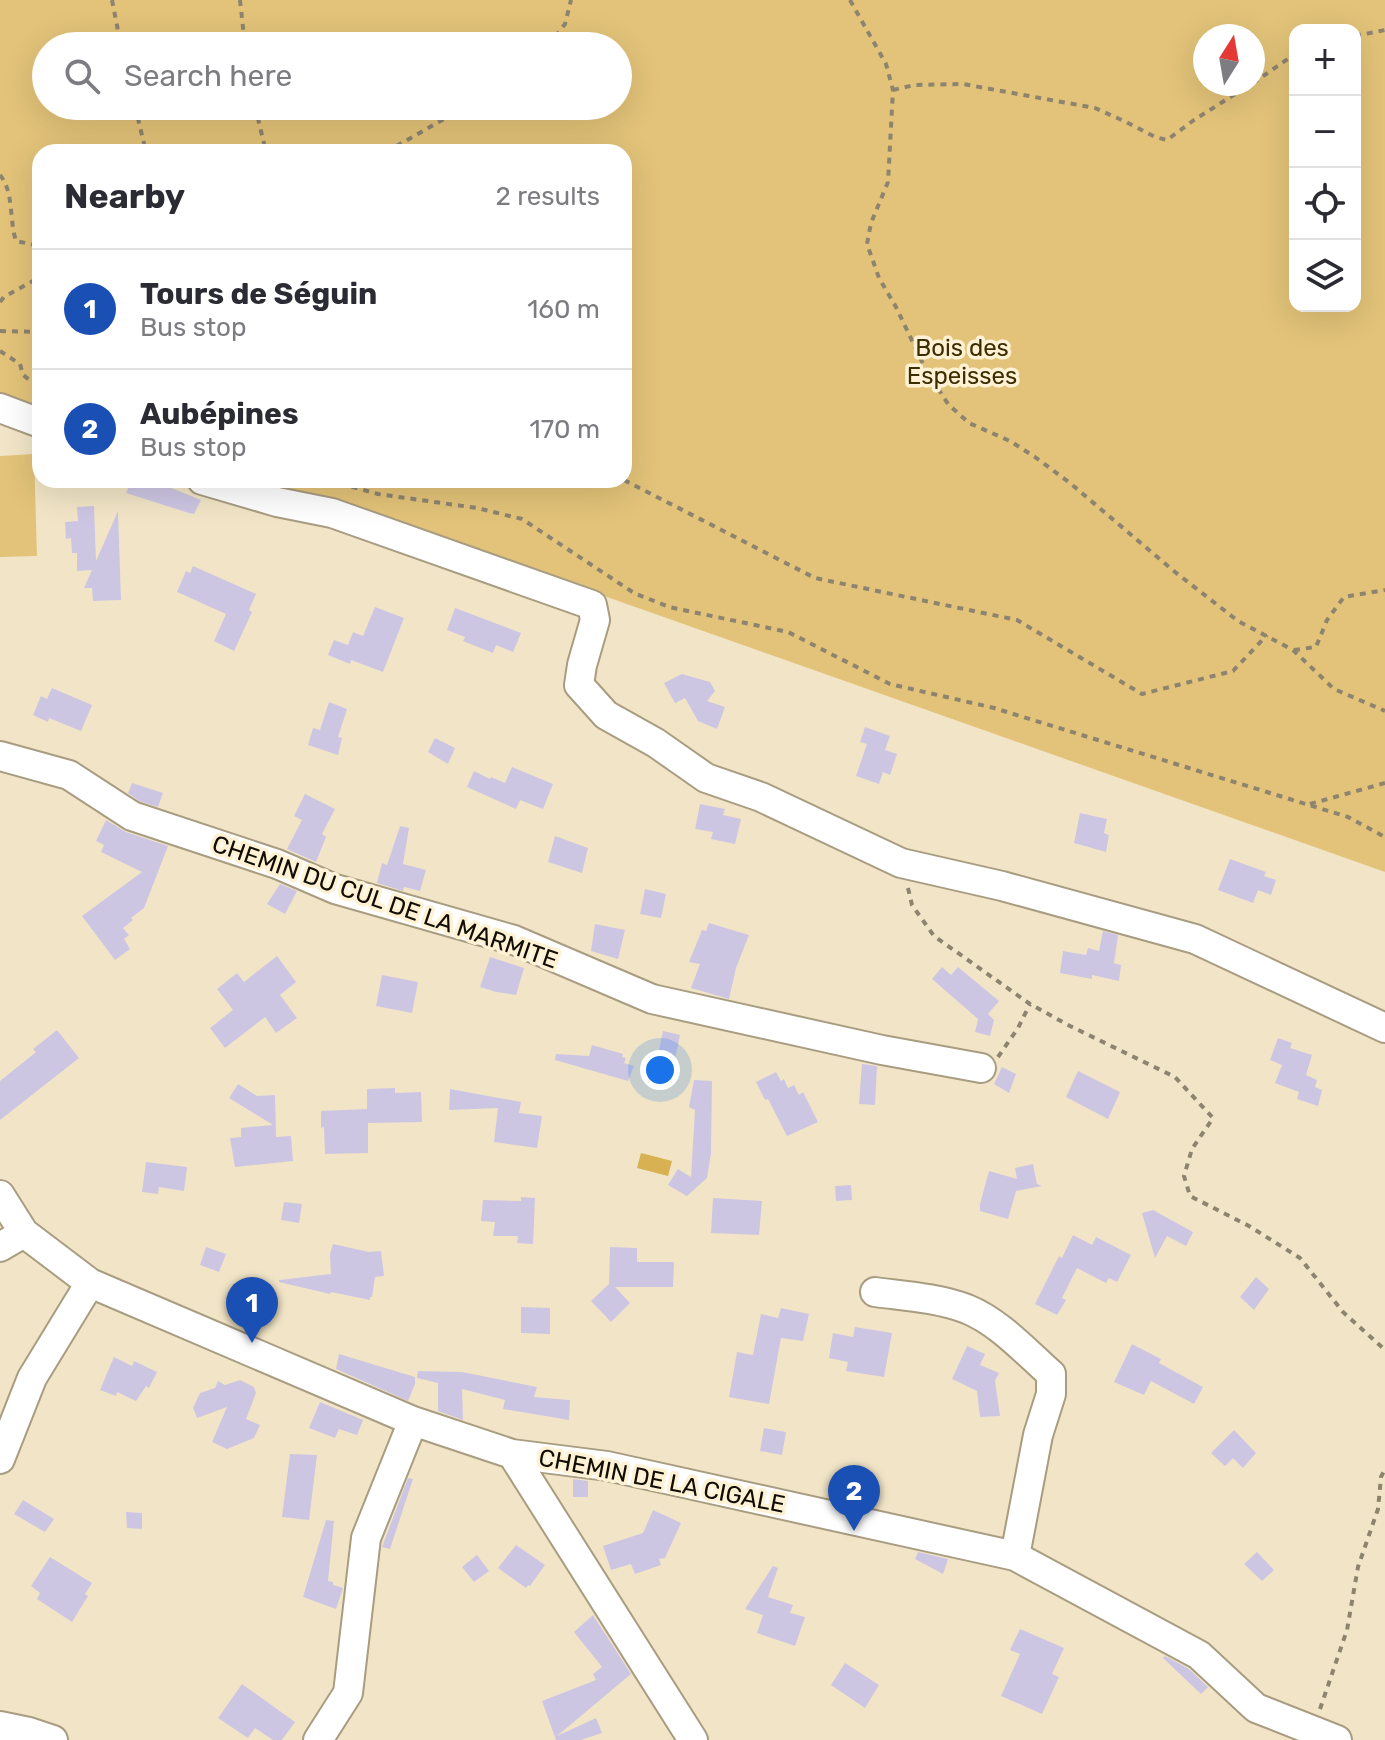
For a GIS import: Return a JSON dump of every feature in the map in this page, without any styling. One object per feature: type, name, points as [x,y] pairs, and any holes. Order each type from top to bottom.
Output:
[{"type":"street","points":[[0,408],[32,420]]},
{"type":"street","points":[[229,488],[332,513],[592,605],[595,620],[579,685],[606,715],[656,743],[706,778],[761,797],[901,863],[1002,886],[1195,939],[1385,1028]]},
{"type":"street","name":"CHEMIN DU CUL DE LA MARMITE","points":[[0,756],[69,775],[132,816],[277,864],[335,889],[514,940],[652,999],[882,1050],[981,1068]]},
{"type":"street","name":"CHEMIN DE LA CIGALE","points":[[0,1195],[12,1240],[90,1283],[413,1421],[512,1454],[607,1466],[1015,1556],[1199,1655],[1256,1708],[1325,1735]]},
{"type":"street","points":[[0,1459],[32,1378],[90,1283]]},
{"type":"street","points":[[875,1292],[942,1301],[969,1310],[994,1324],[1051,1374],[1051,1394],[1038,1435],[1015,1556]]},
{"type":"street","points":[[318,1740],[348,1693],[366,1538],[413,1421]]},
{"type":"street","points":[[512,1454],[693,1740]]},
{"type":"street","points":[[0,1726],[53,1740]]},
{"type":"path","points":[[112,0],[118,32]]},
{"type":"path","points":[[240,0],[243,32]]},
{"type":"path","points":[[559,32],[565,24],[571,0]]},
{"type":"path","points":[[850,0],[886,64],[893,90],[888,182],[871,223],[867,244],[879,278],[925,368],[948,404],[969,423],[1010,441],[1035,457],[1238,621],[1293,650],[1334,689],[1385,711]]},
{"type":"path","points":[[1361,35],[1385,30]]},
{"type":"path","points":[[1265,74],[1289,58]]},
{"type":"path","points":[[893,90],[914,85],[963,84],[1095,108],[1167,140],[1232,96]]},
{"type":"path","points":[[138,120],[144,144]]},
{"type":"path","points":[[258,120],[264,144]]},
{"type":"path","points":[[400,144],[442,120]]},
{"type":"path","points":[[0,175],[8,191],[16,241],[32,244]]},
{"type":"path","points":[[0,302],[32,281]]},
{"type":"path","points":[[0,331],[32,332]]},
{"type":"path","points":[[0,351],[20,364],[23,375],[32,382]]},
{"type":"path","points":[[632,484],[815,578],[1017,620],[1142,694],[1233,671],[1267,635]]},
{"type":"path","points":[[356,488],[477,508],[522,519],[634,593],[669,607],[788,632],[890,684],[994,708],[1348,817],[1385,837]]},
{"type":"path","points":[[1293,650],[1316,647],[1327,620],[1344,597],[1385,590]]},
{"type":"path","points":[[1307,805],[1385,783]]},
{"type":"path","points":[[901,863],[912,905],[934,936],[1030,1004],[1175,1077],[1213,1118],[1192,1149],[1184,1176],[1190,1196],[1249,1226],[1300,1258],[1343,1312],[1385,1350]]},
{"type":"path","points":[[981,1068],[1000,1056],[1030,1004]]},
{"type":"path","points":[[1325,1735],[1358,1567],[1378,1509],[1381,1477],[1385,1469]]},
{"type":"green space","name":"Bois des Espeisses","points":[[0,0],[1385,0],[1385,872],[344,504],[281,488],[632,488],[632,144],[32,144],[32,410],[0,398]]},
{"type":"green space","points":[[32,454],[37,556],[0,557],[0,456]]},
{"type":"shaded area","points":[[641,1153],[672,1161],[668,1176],[637,1168]]},
{"type":"building","points":[[128,488],[171,488],[201,500],[194,514],[126,493]]},
{"type":"building","points":[[94,506],[96,561],[118,511],[121,600],[93,601],[92,588],[84,588],[92,570],[77,571],[77,553],[72,553],[71,538],[66,539],[65,522],[78,521],[77,507]]},
{"type":"building","points":[[193,566],[256,594],[249,610],[252,612],[234,651],[214,641],[226,614],[177,592],[186,571],[190,573]]},
{"type":"building","points":[[375,607],[404,618],[383,672],[328,655],[334,640],[348,645],[353,632],[363,636]]},
{"type":"building","points":[[455,608],[521,633],[513,652],[496,645],[493,653],[463,641],[465,637],[447,630]]},
{"type":"building","points":[[682,674],[710,682],[715,691],[707,701],[725,707],[717,729],[698,721],[685,698],[675,703],[664,683]]},
{"type":"building","points":[[52,688],[92,705],[81,731],[33,715],[41,696],[47,699]]},
{"type":"building","points":[[329,702],[347,709],[338,737],[342,738],[338,755],[308,745],[313,728],[320,730]]},
{"type":"building","points":[[865,727],[890,736],[885,750],[897,754],[890,775],[883,772],[879,784],[856,776],[867,744],[860,742]]},
{"type":"building","points":[[435,738],[455,748],[448,764],[428,752]]},
{"type":"building","points":[[512,767],[553,784],[543,809],[520,800],[516,809],[467,787],[474,771],[505,783]]},
{"type":"building","points":[[132,783],[163,793],[158,807],[139,801],[128,793]]},
{"type":"building","points":[[305,794],[335,809],[322,834],[326,837],[316,862],[287,849],[302,820],[294,816]]},
{"type":"building","points":[[700,804],[725,809],[723,815],[741,819],[735,844],[711,839],[713,832],[695,829]]},
{"type":"building","points":[[1080,813],[1107,819],[1104,833],[1109,835],[1106,852],[1074,843]]},
{"type":"building","points":[[106,820],[126,832],[168,846],[144,908],[123,928],[129,935],[124,939],[130,949],[115,960],[82,916],[142,872],[101,852],[104,845],[96,841]]},
{"type":"building","points":[[400,826],[409,828],[403,864],[426,870],[420,891],[404,887],[403,891],[377,883],[382,863],[387,865]]},
{"type":"building","points":[[555,836],[588,848],[582,873],[548,862]]},
{"type":"building","points":[[1230,859],[1266,872],[1264,876],[1276,880],[1271,895],[1258,890],[1253,903],[1218,890]]},
{"type":"building","points":[[280,884],[297,891],[285,914],[267,904]]},
{"type":"building","points":[[645,889],[666,894],[661,918],[640,914]]},
{"type":"building","points":[[709,923],[749,935],[736,968],[729,999],[691,988],[700,964],[689,962],[702,930],[706,931]]},
{"type":"building","points":[[595,924],[625,930],[618,959],[591,951]]},
{"type":"building","points":[[1103,931],[1118,935],[1114,963],[1121,965],[1119,981],[1060,973],[1063,951],[1086,955],[1088,948],[1099,951]]},
{"type":"building","points":[[277,956],[296,982],[280,995],[297,1018],[276,1033],[265,1017],[225,1048],[210,1028],[233,1010],[217,989],[237,973],[244,982]]},
{"type":"building","points":[[490,957],[524,968],[516,995],[480,987]]},
{"type":"building","points":[[942,967],[951,975],[958,967],[999,1001],[988,1014],[994,1020],[990,1036],[975,1032],[978,1019],[932,979]]},
{"type":"building","points":[[382,975],[418,982],[412,1013],[376,1006]]},
{"type":"building","points":[[57,1030],[79,1058],[0,1120],[0,1081]]},
{"type":"building","points":[[663,1031],[680,1035],[675,1059],[658,1055]]},
{"type":"building","points":[[1278,1038],[1292,1043],[1290,1048],[1312,1055],[1306,1075],[1317,1080],[1315,1087],[1322,1090],[1318,1106],[1297,1099],[1299,1092],[1275,1083],[1282,1065],[1270,1060]]},
{"type":"building","points":[[592,1045],[623,1054],[622,1057],[626,1058],[624,1063],[634,1066],[628,1081],[555,1060],[556,1054],[589,1056]]},
{"type":"building","points":[[862,1064],[877,1066],[875,1105],[859,1104]]},
{"type":"building","points":[[1002,1067],[1016,1074],[1009,1093],[994,1084]]},
{"type":"building","points":[[1078,1071],[1120,1092],[1108,1119],[1066,1097]]},
{"type":"building","points":[[776,1072],[788,1088],[794,1085],[799,1095],[803,1092],[818,1122],[787,1136],[756,1082]]},
{"type":"building","points":[[694,1080],[712,1081],[711,1153],[707,1178],[687,1196],[668,1185],[678,1169],[691,1177],[695,1110],[689,1107]]},
{"type":"building","points":[[238,1084],[257,1096],[275,1095],[276,1137],[291,1136],[293,1161],[235,1167],[230,1138],[241,1137],[241,1128],[273,1125],[229,1098]]},
{"type":"building","points":[[395,1088],[395,1093],[421,1092],[422,1122],[368,1123],[368,1153],[325,1154],[321,1111],[367,1109],[367,1089]]},
{"type":"building","points":[[450,1089],[521,1102],[519,1113],[542,1116],[537,1148],[494,1142],[498,1108],[449,1110]]},
{"type":"building","points":[[146,1162],[187,1167],[184,1191],[159,1187],[158,1194],[142,1192]]},
{"type":"building","points":[[1033,1164],[1037,1184],[1042,1186],[1016,1191],[1008,1219],[980,1211],[989,1171],[1017,1179],[1015,1168]]},
{"type":"building","points":[[851,1185],[852,1200],[836,1201],[835,1186]]},
{"type":"building","points":[[521,1197],[535,1198],[533,1244],[517,1243],[518,1236],[493,1236],[495,1222],[481,1221],[483,1200],[521,1201]]},
{"type":"building","points":[[713,1198],[762,1201],[759,1235],[711,1233]]},
{"type":"building","points":[[284,1202],[302,1204],[299,1223],[281,1220]]},
{"type":"building","points":[[1153,1210],[1193,1232],[1186,1246],[1167,1236],[1155,1258],[1142,1213]]},
{"type":"building","points":[[1073,1235],[1092,1245],[1096,1237],[1131,1255],[1117,1282],[1109,1278],[1106,1283],[1077,1268],[1062,1298],[1066,1300],[1057,1315],[1035,1304]]},
{"type":"building","points":[[333,1244],[369,1252],[381,1251],[384,1276],[375,1277],[370,1300],[279,1282],[331,1274]]},
{"type":"building","points":[[206,1247],[226,1254],[219,1272],[200,1265]]},
{"type":"building","points":[[610,1247],[637,1248],[637,1262],[674,1262],[673,1287],[615,1287],[630,1303],[611,1322],[591,1301],[609,1284]]},
{"type":"building","points":[[1256,1277],[1269,1289],[1254,1310],[1240,1297]]},
{"type":"building","points":[[521,1307],[550,1308],[550,1334],[521,1333]]},
{"type":"building","points":[[781,1308],[809,1314],[803,1341],[781,1338],[769,1404],[729,1397],[737,1352],[753,1355],[761,1314],[778,1318]]},
{"type":"building","points":[[855,1327],[892,1333],[884,1377],[846,1371],[848,1362],[829,1358],[833,1333],[853,1337]]},
{"type":"building","points":[[1132,1344],[1203,1387],[1194,1404],[1151,1381],[1144,1395],[1114,1382]]},
{"type":"building","points":[[967,1346],[985,1354],[980,1365],[999,1373],[995,1381],[1000,1416],[980,1417],[977,1391],[952,1379]]},
{"type":"building","points":[[339,1354],[415,1377],[408,1401],[336,1369]]},
{"type":"building","points":[[114,1357],[132,1366],[134,1361],[157,1372],[149,1388],[146,1386],[136,1401],[117,1392],[116,1396],[100,1390]]},
{"type":"building","points":[[418,1371],[462,1372],[537,1387],[534,1397],[570,1400],[569,1420],[503,1409],[505,1400],[462,1389],[463,1420],[438,1411],[438,1383],[417,1378]]},
{"type":"building","points":[[240,1380],[254,1387],[256,1393],[246,1419],[260,1425],[254,1438],[227,1449],[212,1442],[227,1407],[197,1418],[193,1408],[200,1393],[215,1388],[218,1381],[225,1385]]},
{"type":"building","points":[[320,1402],[363,1420],[357,1435],[339,1429],[335,1438],[309,1428]]},
{"type":"building","points":[[764,1428],[786,1432],[782,1455],[760,1451]]},
{"type":"building","points":[[1234,1430],[1256,1453],[1243,1468],[1233,1458],[1225,1466],[1211,1453]]},
{"type":"building","points":[[290,1454],[317,1455],[309,1520],[282,1517]]},
{"type":"building","points":[[408,1478],[413,1479],[390,1549],[382,1547]]},
{"type":"building","points":[[573,1479],[588,1481],[588,1497],[573,1497]]},
{"type":"building","points":[[23,1500],[54,1519],[45,1532],[14,1514]]},
{"type":"building","points":[[653,1510],[681,1523],[665,1558],[659,1559],[661,1565],[635,1574],[631,1564],[611,1570],[603,1546],[643,1533]]},
{"type":"building","points":[[126,1512],[142,1513],[142,1529],[127,1528]]},
{"type":"building","points":[[326,1520],[334,1521],[328,1581],[343,1588],[336,1609],[303,1597]]},
{"type":"building","points":[[516,1545],[545,1565],[526,1588],[498,1568]]},
{"type":"building","points":[[918,1552],[948,1559],[943,1574],[915,1559]]},
{"type":"building","points":[[1257,1552],[1274,1570],[1262,1581],[1244,1564]]},
{"type":"building","points":[[477,1555],[489,1571],[474,1582],[462,1567]]},
{"type":"building","points":[[50,1557],[92,1583],[72,1622],[37,1599],[40,1593],[31,1586]]},
{"type":"building","points":[[773,1566],[778,1568],[768,1597],[793,1605],[790,1613],[805,1617],[795,1646],[757,1633],[763,1615],[745,1609]]},
{"type":"building","points":[[593,1615],[631,1674],[557,1736],[596,1718],[602,1733],[581,1740],[556,1740],[542,1701],[596,1680],[593,1674],[602,1667],[574,1632]]},
{"type":"building","points":[[1020,1629],[1064,1648],[1052,1674],[1059,1677],[1042,1714],[1001,1696],[1020,1654],[1010,1650]]},
{"type":"building","points":[[1165,1656],[1189,1669],[1208,1687],[1201,1694],[1163,1658]]},
{"type":"building","points":[[845,1663],[879,1685],[865,1708],[831,1685]]},
{"type":"building","points":[[242,1684],[295,1722],[282,1740],[273,1740],[255,1728],[248,1738],[218,1718]]},
{"type":"place","name":"Tours de Séguin","points":[[252,1343]]},
{"type":"place","name":"Aubépines","points":[[854,1531]]}]
